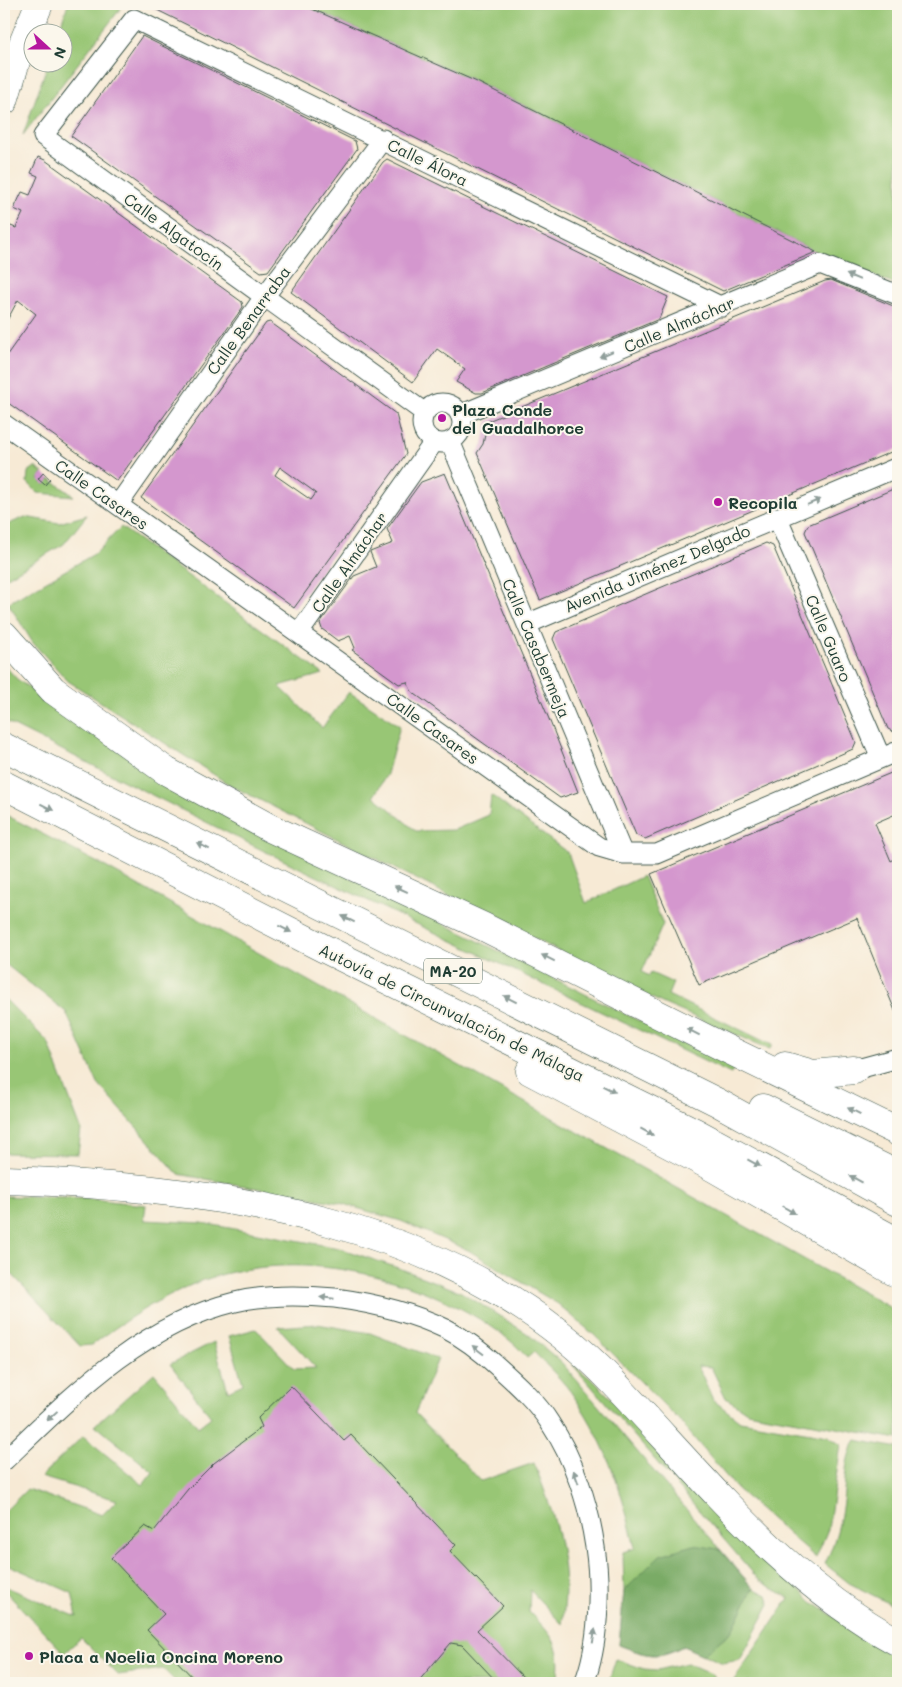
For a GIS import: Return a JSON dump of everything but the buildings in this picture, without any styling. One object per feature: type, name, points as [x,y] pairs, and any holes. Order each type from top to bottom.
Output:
[{"type":"main road","points":[[4,101],[17,58],[39,4]]},
{"type":"main road","points":[[4,635],[53,690],[166,771],[270,828],[484,927],[898,1132]]},
{"type":"main road","name":"MA-20","points":[[4,747],[717,1102],[898,1202]]},
{"type":"main road","name":"Autovía de Circunvalación de Málaga","points":[[4,785],[408,990],[695,1132],[898,1242]]},
{"type":"main road","points":[[408,990],[455,1031],[712,1167],[898,1274]]},
{"type":"main road","points":[[560,1024],[624,1038],[898,1174]]},
{"type":"main road","points":[[725,1048],[813,1074],[854,1070]]},
{"type":"main road","points":[[4,1180],[84,1184],[209,1198],[340,1226],[382,1238],[454,1266],[502,1292],[578,1348],[611,1380],[701,1479],[755,1533],[801,1574],[863,1623],[898,1642]]},
{"type":"main road","points":[[841,1604],[898,1627]]},
{"type":"street","name":"Calle Álora","points":[[134,19],[722,307]]},
{"type":"street","name":"Calle Algatocín","points":[[134,19],[43,136],[425,413]]},
{"type":"street","name":"Calle Benarraba","points":[[118,505],[264,297],[383,140]]},
{"type":"street","name":"Calle Almáchar","points":[[460,414],[722,307],[820,264],[898,295]]},
{"type":"street","points":[[446,403],[457,409],[460,414],[462,427],[460,433],[442,441],[424,433],[422,419],[425,413],[434,405],[446,403]]},
{"type":"street","name":"Calle Casares","points":[[4,424],[599,847],[623,854],[657,854],[890,754]]},
{"type":"street","name":"Calle Almáchar","points":[[299,633],[442,441]]},
{"type":"street","name":"Calle Casabermeja","points":[[442,441],[527,624],[623,854]]},
{"type":"street","name":"Avenida Jiménez Delgado","points":[[527,624],[898,467]]},
{"type":"street","name":"Calle Guaro","points":[[777,517],[890,754]]},
{"type":"street","points":[[854,1070],[898,1058]]},
{"type":"street","points":[[4,1461],[88,1383],[138,1343],[214,1308],[238,1301],[303,1295],[365,1302],[430,1322],[446,1329],[481,1351],[516,1383],[550,1422],[568,1456],[591,1519],[599,1574],[597,1620],[584,1683]]},
{"type":"green space","points":[[68,4],[124,4],[72,71],[72,22],[62,22]]},
{"type":"green space","points":[[301,4],[898,4],[898,286],[816,252],[477,82]]},
{"type":"green space","points":[[45,72],[72,72],[23,135]]},
{"type":"green space","points":[[35,467],[43,473],[38,479],[44,485],[50,479],[74,496],[38,493],[27,482],[28,472]]},
{"type":"green space","points":[[87,515],[64,544],[4,579],[4,526],[25,517],[59,523]]},
{"type":"green space","points":[[121,527],[323,674],[279,686],[322,728],[349,692],[400,726],[387,774],[374,796],[416,831],[454,830],[489,815],[491,795],[568,853],[586,903],[643,876],[663,924],[642,972],[649,976],[651,973],[673,983],[668,995],[772,1045],[770,1049],[664,1004],[230,785],[68,681],[33,643],[8,603],[96,553]]},
{"type":"green space","points":[[4,665],[17,679],[91,733],[269,837],[734,1068],[731,1074],[264,851],[4,721]]},
{"type":"green space","points":[[4,814],[104,866],[898,1312],[898,1439],[747,1412],[726,1398],[711,1367],[698,1366],[713,1400],[740,1421],[828,1436],[841,1445],[828,1529],[816,1558],[737,1489],[678,1419],[593,1334],[558,1304],[468,1250],[401,1221],[340,1203],[178,1174],[98,1084],[66,1012],[4,963]]},
{"type":"green space","points":[[4,998],[48,1042],[81,1129],[78,1154],[4,1153]]},
{"type":"green space","points":[[4,1196],[92,1199],[146,1205],[144,1220],[202,1223],[339,1248],[461,1292],[528,1334],[562,1363],[753,1588],[767,1595],[770,1604],[740,1660],[723,1663],[683,1646],[665,1654],[651,1655],[619,1645],[624,1591],[623,1552],[635,1548],[625,1509],[605,1452],[586,1415],[566,1386],[534,1352],[527,1358],[498,1331],[473,1315],[437,1297],[409,1286],[349,1271],[287,1266],[256,1268],[225,1274],[196,1283],[142,1311],[92,1345],[80,1346],[8,1270],[4,1273]]},
{"type":"green space","points":[[317,1324],[370,1333],[438,1359],[415,1413],[481,1481],[534,1463],[549,1502],[560,1542],[565,1582],[565,1603],[562,1624],[530,1590],[529,1612],[545,1628],[555,1643],[559,1660],[557,1683],[177,1683],[163,1669],[118,1675],[81,1638],[64,1653],[4,1590],[4,1586],[77,1617],[72,1593],[4,1563],[4,1512],[27,1489],[102,1515],[117,1500],[41,1477],[83,1436],[143,1485],[153,1472],[95,1425],[154,1373],[198,1427],[211,1417],[170,1364],[214,1342],[228,1391],[243,1384],[229,1336],[256,1329],[294,1369],[316,1368],[278,1327]]},
{"type":"green space","points":[[572,1364],[595,1382],[812,1602],[898,1659],[898,1683],[732,1683],[789,1598],[759,1580]]},
{"type":"green space","points":[[856,1440],[898,1448],[898,1608],[849,1583],[825,1564],[841,1515],[847,1464]]},
{"type":"green space","points":[[694,1545],[719,1549],[753,1588],[732,1631],[703,1655],[683,1646],[665,1653],[651,1654],[619,1645],[624,1591],[660,1555]]},
{"type":"green space","points":[[616,1659],[644,1669],[658,1670],[687,1663],[714,1675],[715,1683],[608,1683]]},
{"type":"place","name":"Plaza Conde del Guadalhorce","points":[[442,418]]},
{"type":"place","name":"Recopila","points":[[718,502]]},
{"type":"place","name":"Placa a Noelia Oncina Moreno","points":[[29,1656]]}]
